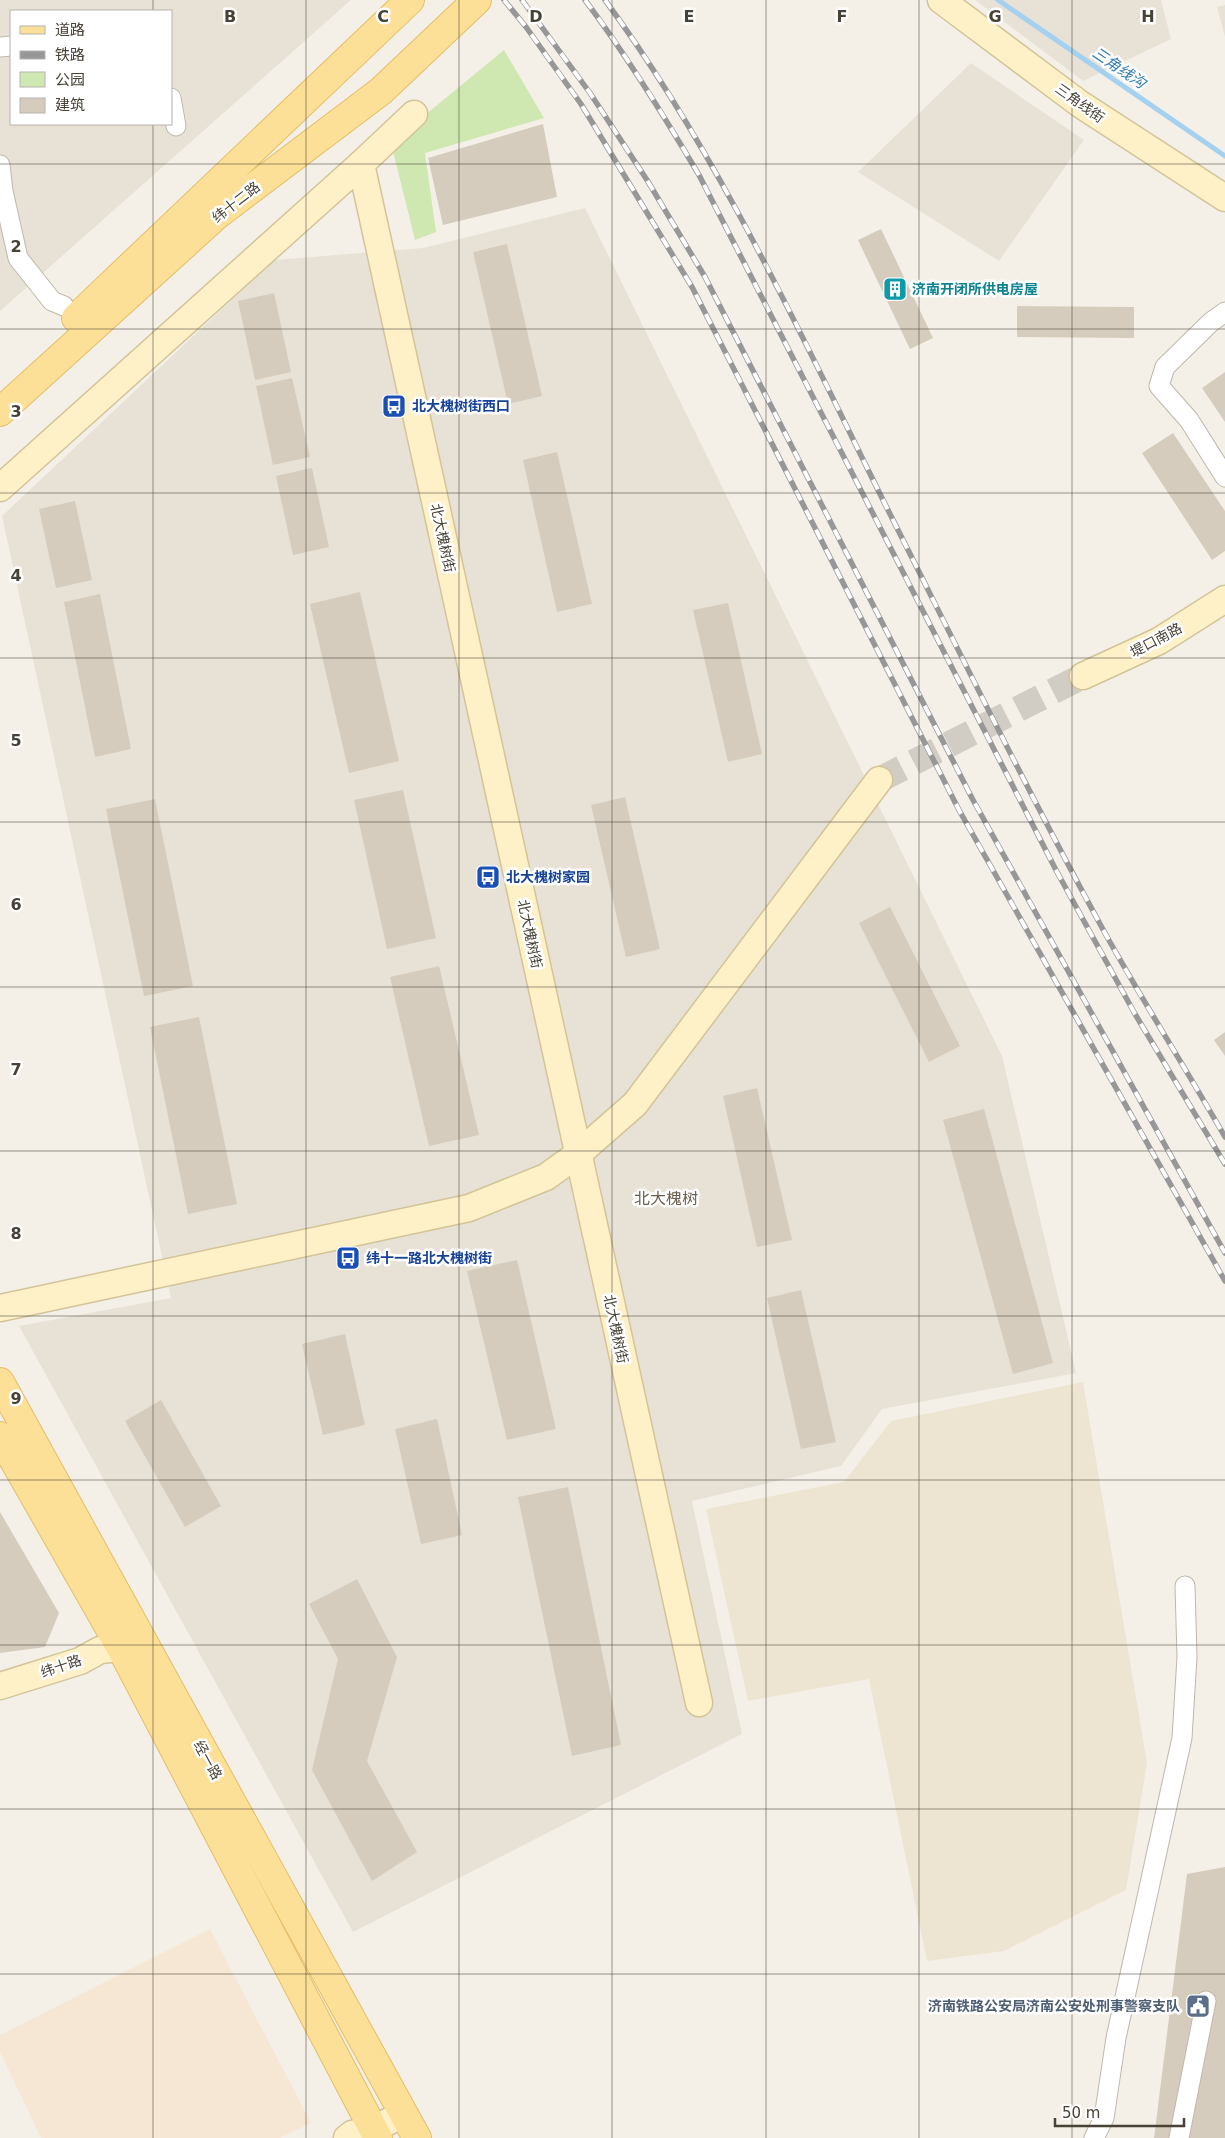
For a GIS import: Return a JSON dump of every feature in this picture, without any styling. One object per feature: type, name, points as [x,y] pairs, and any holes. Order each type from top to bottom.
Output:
[{"type":"main road","name":"纬十二路","points":[[0,389],[410,0]]},
{"type":"main road","name":"纬十二路","points":[[0,412],[217,215],[381,91],[477,0]]},
{"type":"main road","name":"经一路","points":[[0,1382],[417,2138]]},
{"type":"main road","name":"经一路","points":[[0,1436],[121,1648],[376,2134]]},
{"type":"street","name":"三角线街","points":[[941,0],[1080,104],[1225,198]]},
{"type":"street","points":[[172,104],[176,126]]},
{"type":"street","points":[[0,488],[361,164],[414,114]]},
{"type":"street","name":"北大槐树街","points":[[361,164],[699,1703]]},
{"type":"street","points":[[0,165],[3,191],[18,258],[52,301],[64,306]]},
{"type":"street","points":[[1225,312],[1211,322],[1165,367],[1159,386],[1189,420],[1225,477]]},
{"type":"street","name":"堤口南路","points":[[1084,676],[1159,640],[1225,600]]},
{"type":"street","points":[[0,1308],[469,1208],[546,1177],[578,1154],[635,1104],[879,780]]},
{"type":"street","points":[[1094,2138],[1104,2118],[1116,2038],[1182,1738],[1187,1657],[1185,1586]]},
{"type":"street","name":"纬十路","points":[[0,1686],[80,1661],[100,1650],[121,1648]]},
{"type":"street","points":[[1179,2138],[1206,2001]]},
{"type":"street","points":[[347,2138],[352,2134],[376,2134],[403,2114]]},
{"type":"shaded area","points":[[0,0],[351,0],[0,311]]},
{"type":"shaded area","points":[[975,0],[1161,0],[1171,39],[1083,81]]},
{"type":"shaded area","points":[[1225,5],[1225,37],[1217,7]]},
{"type":"shaded area","points":[[971,63],[1084,140],[999,261],[858,172]]},
{"type":"shaded area","points":[[585,208],[1002,1056],[1076,1373],[882,1409],[841,1466],[692,1501],[742,1734],[353,1932],[19,1326],[171,1298],[2,516],[274,260],[423,248]]},
{"type":"shaded area","points":[[1083,1382],[1147,1763],[1126,1890],[1004,1951],[927,1961],[869,1679],[748,1701],[706,1509],[844,1482],[891,1421]]},
{"type":"shaded area","points":[[210,1929],[311,2123],[280,2138],[41,2138],[0,2052],[0,2035]]},
{"type":"green space","points":[[504,50],[544,118],[425,153],[436,232],[415,240],[391,143]]},
{"type":"building","points":[[543,124],[557,197],[443,225],[428,158]]},
{"type":"building","name":"济南开闭所供电房屋","points":[[881,229],[933,338],[910,349],[858,240]]},
{"type":"building","points":[[507,244],[542,396],[508,404],[473,252]]},
{"type":"building","points":[[274,293],[291,372],[255,380],[238,301]]},
{"type":"building","points":[[1017,306],[1134,307],[1134,338],[1017,337]]},
{"type":"building","points":[[1225,372],[1225,422],[1202,388]]},
{"type":"building","points":[[292,378],[310,457],[273,465],[256,386]]},
{"type":"building","points":[[1173,433],[1225,511],[1225,551],[1212,560],[1142,453]]},
{"type":"building","points":[[557,452],[592,604],[557,612],[523,460]]},
{"type":"building","points":[[312,468],[329,547],[293,555],[276,476]]},
{"type":"building","points":[[75,501],[92,580],[56,588],[39,509]]},
{"type":"building","points":[[360,592],[399,761],[349,773],[310,604]]},
{"type":"building","points":[[100,594],[131,749],[95,757],[64,602]]},
{"type":"building","points":[[728,603],[762,754],[728,762],[693,610]]},
{"type":"building","points":[[403,790],[436,938],[387,949],[354,800]]},
{"type":"building","points":[[625,797],[660,949],[626,957],[591,805]]},
{"type":"building","points":[[155,799],[193,986],[144,996],[106,809]]},
{"type":"building","points":[[890,907],[960,1046],[929,1062],[859,923]]},
{"type":"building","points":[[439,966],[479,1135],[429,1146],[390,977]]},
{"type":"building","points":[[199,1017],[237,1204],[188,1214],[150,1027]]},
{"type":"building","points":[[1225,1032],[1225,1056],[1214,1040]]},
{"type":"building","points":[[757,1088],[792,1240],[757,1247],[723,1096]]},
{"type":"building","points":[[984,1109],[1053,1363],[1013,1374],[943,1120]]},
{"type":"building","points":[[517,1260],[556,1429],[507,1440],[467,1271]]},
{"type":"building","points":[[801,1290],[836,1442],[801,1449],[767,1298]]},
{"type":"building","points":[[345,1334],[365,1425],[323,1435],[302,1344]]},
{"type":"building","points":[[161,1400],[221,1506],[185,1527],[125,1421]]},
{"type":"building","points":[[437,1419],[462,1535],[421,1544],[395,1429]]},
{"type":"building","points":[[568,1487],[621,1745],[572,1756],[518,1497]]},
{"type":"building","points":[[0,1512],[59,1613],[45,1647],[0,1653]]},
{"type":"building","points":[[357,1579],[397,1657],[367,1761],[417,1852],[372,1881],[312,1770],[338,1659],[309,1604]]},
{"type":"building","name":"济南铁路公安局济南公安处刑事警察支队","points":[[1225,1867],[1225,2138],[1154,2138],[1187,1874]]},
{"type":"waterway","name":"三角线沟","points":[[998,0],[1225,156]]},
{"type":"tunnel","points":[[879,780],[1083,676]]},
{"type":"railway","points":[[504,0],[526,27],[581,104],[692,287],[959,810],[1225,1281]]},
{"type":"railway","points":[[522,0],[590,93],[647,180],[705,277],[973,800],[1225,1253]]},
{"type":"railway","points":[[585,0],[644,86],[699,175],[1057,872],[1135,1014],[1225,1164]]},
{"type":"railway","points":[[605,0],[687,123],[724,187],[793,319],[1051,832],[1120,960],[1225,1137]]},
{"type":"place","name":"济南开闭所供电房屋","points":[[895,289]]},
{"type":"place","name":"北大槐树街西口","points":[[394,406]]},
{"type":"place","name":"北大槐树家园","points":[[488,877]]},
{"type":"place","name":"纬十一路北大槐树街","points":[[348,1258]]},
{"type":"place","name":"济南铁路公安局济南公安处刑事警察支队","points":[[1198,2006]]},
{"type":"district","name":"北大槐树","points":[[666,1198]]}]
